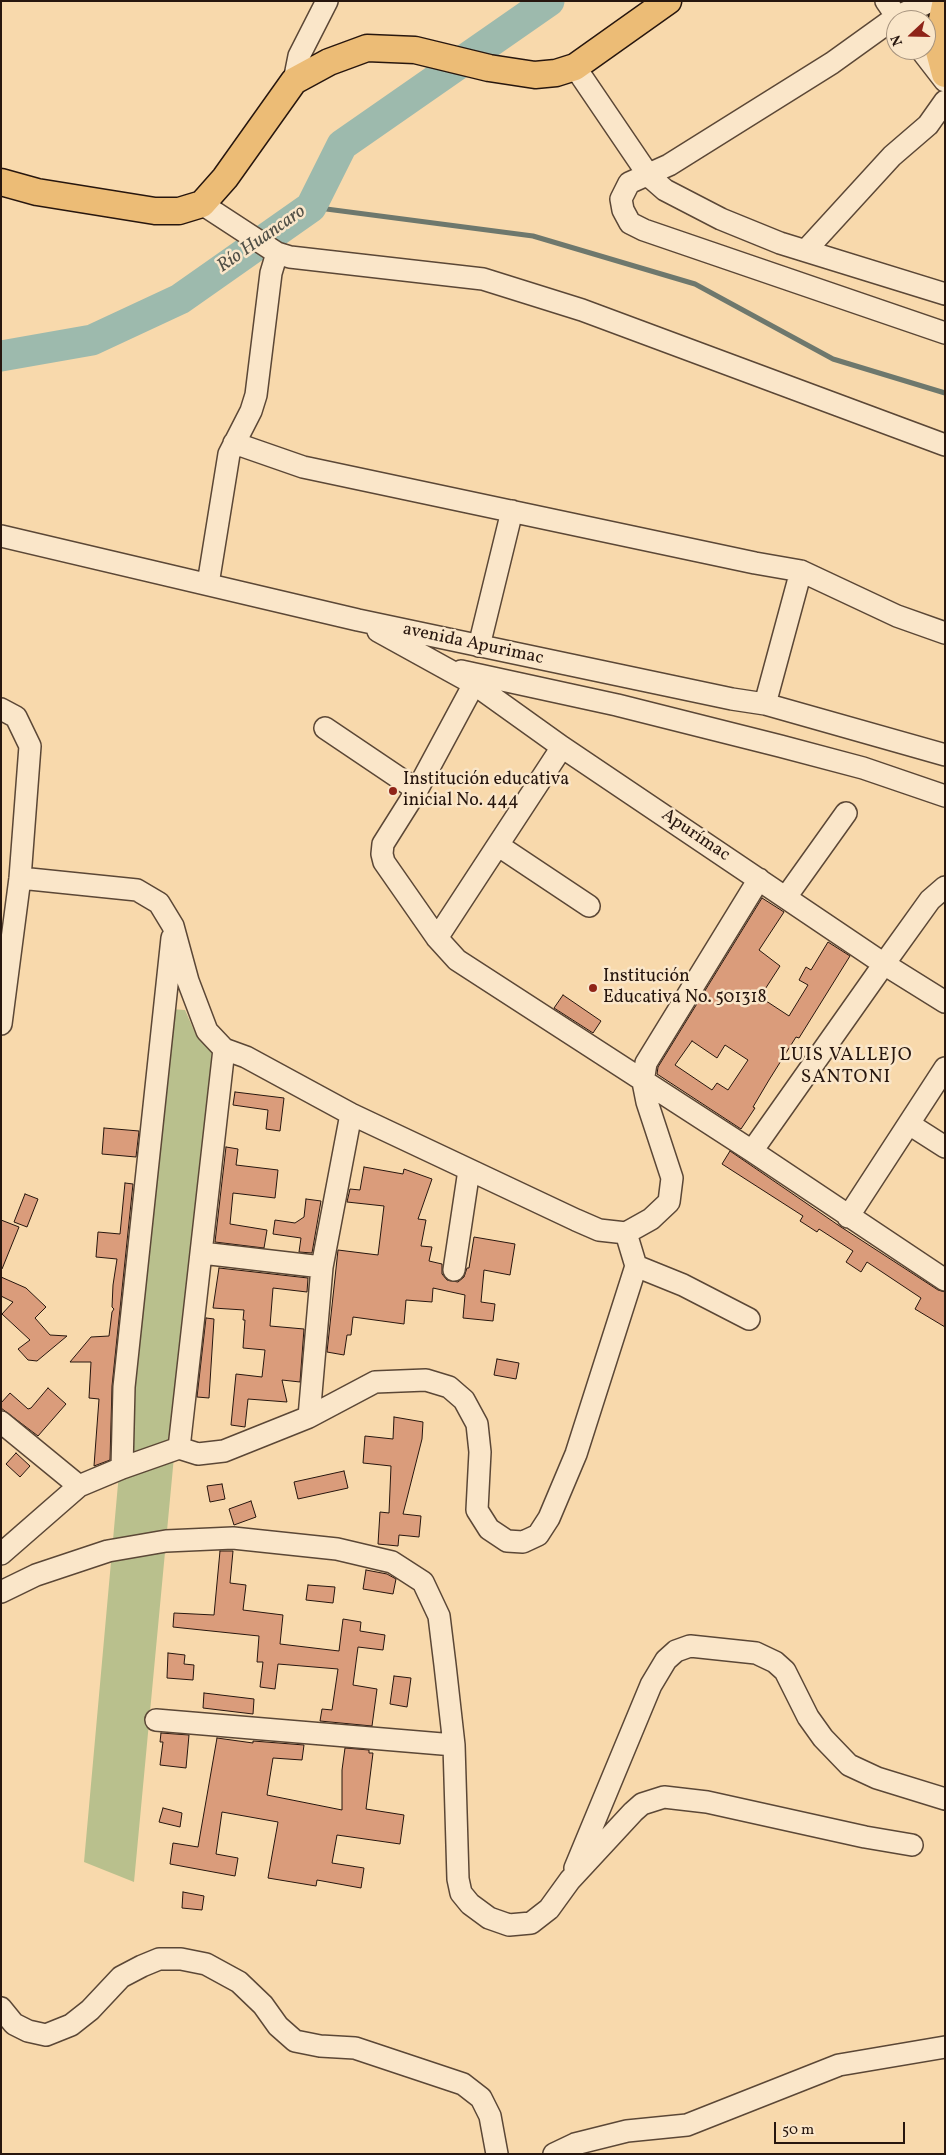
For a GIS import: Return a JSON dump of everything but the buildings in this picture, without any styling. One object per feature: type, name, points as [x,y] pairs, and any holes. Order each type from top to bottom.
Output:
[{"type":"main road","points":[[1,182],[37,192],[155,211],[210,210],[225,178],[294,81],[329,62],[367,48],[415,50],[489,68],[535,75],[556,73],[575,67],[668,1]]},
{"type":"main road","points":[[945,5],[938,44],[945,74]]},
{"type":"street","points":[[294,81],[299,56],[327,1]]},
{"type":"street","points":[[903,10],[931,1]]},
{"type":"street","points":[[886,19],[832,63],[649,176],[629,183],[621,199],[623,210],[630,223],[644,230],[945,333]]},
{"type":"street","points":[[928,60],[945,82]]},
{"type":"street","points":[[575,67],[649,176],[665,190],[721,220],[780,243],[945,294]]},
{"type":"street","points":[[806,250],[892,156],[928,125],[945,101]]},
{"type":"street","points":[[210,210],[274,250],[290,257],[482,279],[582,310],[945,445]]},
{"type":"street","points":[[208,584],[229,454],[251,411],[256,396],[274,250]]},
{"type":"street","points":[[234,443],[303,467],[755,563],[801,571],[897,616],[945,634]]},
{"type":"street","points":[[478,646],[512,510]]},
{"type":"street","name":"avenida Apurimac","points":[[1,536],[358,620],[732,699],[764,704],[945,755]]},
{"type":"street","points":[[764,704],[801,571]]},
{"type":"street","name":"Apurímac","points":[[358,620],[474,684],[562,747],[884,964],[945,1002]]},
{"type":"street","name":"Apurímac","points":[[446,668],[617,705],[863,768],[945,796]]},
{"type":"street","points":[[474,684],[417,790],[383,844],[382,854],[384,862],[437,938],[457,960],[752,1151],[848,1217],[945,1280]]},
{"type":"street","points":[[1,709],[16,717],[30,746],[20,878],[1,1024]]},
{"type":"street","points":[[325,728],[417,790]]},
{"type":"street","points":[[437,938],[562,747]]},
{"type":"street","points":[[786,897],[846,813]]},
{"type":"street","points":[[498,846],[589,906]]},
{"type":"street","points":[[20,878],[137,890],[159,903],[173,926],[188,981],[207,1031],[224,1050],[246,1057],[351,1114],[599,1230],[626,1232],[651,1219],[670,1202],[672,1186],[672,1178],[647,1102],[643,1082],[646,1064],[759,879]]},
{"type":"street","points":[[752,1151],[930,900],[945,888]]},
{"type":"street","points":[[122,1468],[124,1387],[173,926]]},
{"type":"street","points":[[179,1448],[224,1050]]},
{"type":"street","points":[[848,1217],[945,1068]]},
{"type":"street","points":[[309,1417],[322,1267],[351,1114]]},
{"type":"street","points":[[909,1124],[945,1147]]},
{"type":"street","points":[[454,1270],[469,1170]]},
{"type":"street","points":[[1,1554],[79,1486],[122,1468],[179,1448],[198,1454],[224,1451],[309,1417],[374,1382],[426,1380],[449,1387],[464,1400],[477,1424],[480,1452],[477,1510],[489,1528],[507,1541],[523,1542],[538,1535],[549,1518],[576,1454],[636,1266],[626,1232]]},
{"type":"street","points":[[202,1253],[322,1267]]},
{"type":"street","points":[[636,1266],[683,1285],[749,1319]]},
{"type":"street","points":[[1,1422],[79,1486]]},
{"type":"street","points":[[1,1592],[36,1575],[108,1551],[166,1541],[233,1538],[337,1549],[392,1562],[423,1582],[439,1616],[454,1745],[458,1880],[461,1893],[470,1904],[489,1918],[509,1925],[531,1923],[549,1909],[570,1880],[633,1812],[642,1804],[664,1797],[706,1802],[865,1837],[912,1845]]},
{"type":"street","points":[[570,1880],[651,1685],[666,1660],[676,1651],[690,1646],[756,1653],[775,1662],[785,1671],[808,1718],[823,1738],[849,1764],[877,1778],[945,1799]]},
{"type":"street","points":[[156,1720],[454,1745]]},
{"type":"street","points":[[1,2008],[14,2024],[28,2032],[46,2035],[71,2025],[90,2010],[121,1977],[142,1966],[160,1959],[181,1959],[206,1964],[239,1982],[263,2005],[278,2026],[295,2041],[355,2048],[463,2084],[480,2098],[490,2116],[497,2154]]},
{"type":"street","points":[[554,2154],[575,2144],[627,2131],[687,2125],[840,2065],[945,2047]]},
{"type":"green space","points":[[171,1009],[185,1010],[196,1035],[212,1052],[134,1882],[84,1862],[119,1473]]},
{"type":"waterway","name":"Río Huancaro","points":[[1,356],[92,340],[180,299],[311,207],[342,145],[549,1]]},
{"type":"waterway","points":[[311,207],[533,236],[695,284],[833,359],[945,393]]},
{"type":"place","name":"Institución educativa inicial No. 444","points":[[393,791]]},
{"type":"place","name":"Institución Educativa No. 501318","points":[[593,988]]},
{"type":"district","name":"LUIS VALLEJO SANTONI","points":[[846,1068]]}]
